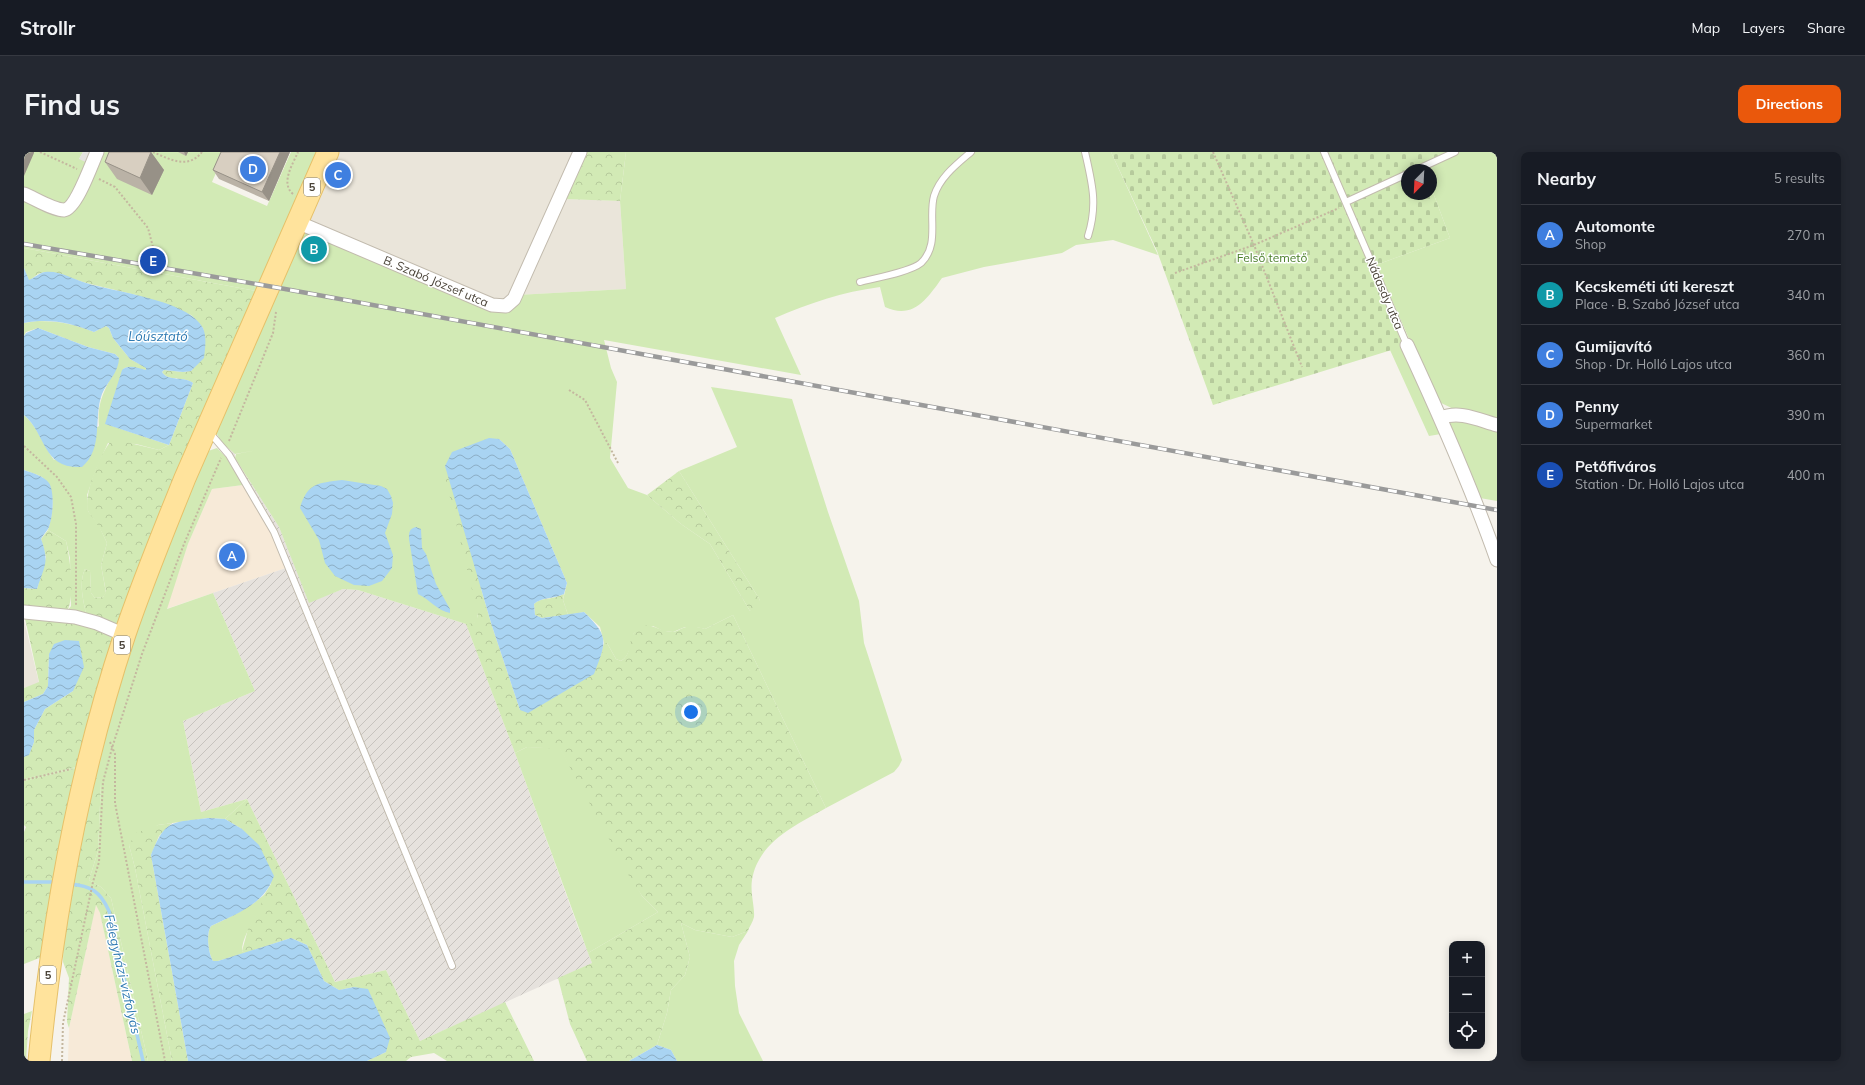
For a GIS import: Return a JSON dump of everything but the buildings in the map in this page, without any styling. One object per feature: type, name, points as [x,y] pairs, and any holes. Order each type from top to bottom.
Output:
[{"type":"main road","name":"5","points":[[39,1061],[50,958],[63,883],[99,721],[125,635],[166,525],[206,429],[328,152]]},
{"type":"street","points":[[24,194],[59,209],[68,209],[75,201],[97,152]]},
{"type":"street","name":"B. Szabó József utca","points":[[297,222],[492,305],[506,306],[514,299],[580,152]]},
{"type":"street","name":"Nádasdy utca","points":[[1406,345],[1441,418],[1478,506],[1497,560]]},
{"type":"street","points":[[1441,418],[1453,414],[1497,425]]},
{"type":"street","points":[[24,612],[75,617],[98,623],[125,635]]},
{"type":"lane","points":[[860,282],[912,268],[921,263],[931,246],[933,233],[934,197],[939,184],[949,172],[971,152]]},
{"type":"lane","points":[[1085,152],[1094,189],[1094,209],[1088,236]]},
{"type":"lane","name":"Nádasdy utca","points":[[1324,152],[1347,203],[1406,345]]},
{"type":"lane","points":[[1429,164],[1456,152]]},
{"type":"lane","points":[[1347,203],[1401,177]]},
{"type":"lane","points":[[206,429],[225,450],[274,532],[452,966]]},
{"type":"path","points":[[40,152],[115,187],[148,228],[154,251],[160,264]]},
{"type":"path","points":[[153,152],[181,163],[195,159],[202,152]]},
{"type":"path","points":[[298,152],[287,181],[290,192],[306,201]]},
{"type":"path","points":[[1213,152],[1254,245],[1302,367]]},
{"type":"path","points":[[1175,273],[1254,245],[1347,203]]},
{"type":"path","points":[[62,1061],[63,1022],[93,882],[99,862],[102,782],[142,654],[184,544],[225,450],[273,333],[278,306]]},
{"type":"path","points":[[569,390],[585,400],[618,463]]},
{"type":"path","points":[[24,446],[57,477],[71,498],[76,524],[75,617]]},
{"type":"path","points":[[99,721],[115,754],[115,803],[165,1061]]},
{"type":"path","points":[[24,780],[88,766]]},
{"type":"shaded area","points":[[83,152],[95,152],[90,164],[79,159]]},
{"type":"shaded area","points":[[329,152],[582,152],[563,199],[620,201],[626,289],[517,295],[508,306],[299,220]]},
{"type":"shaded area","points":[[227,447],[235,454],[235,458],[279,527],[309,602],[343,589],[358,590],[466,624],[592,963],[420,1041],[386,970],[335,982],[247,799],[201,812],[183,721],[255,691],[213,593],[286,568],[271,531],[224,454]]},
{"type":"shaded area","points":[[243,485],[271,531],[286,568],[166,609],[188,544],[212,489]]},
{"type":"shaded area","points":[[24,620],[39,683],[24,688]]},
{"type":"shaded area","points":[[96,904],[100,913],[132,1061],[68,1061],[69,1028]]},
{"type":"green space","points":[[24,152],[83,152],[79,159],[97,152],[225,152],[212,182],[267,206],[291,152],[329,152],[299,220],[503,307],[517,295],[626,289],[620,201],[626,152],[1111,152],[1158,255],[1113,240],[1076,245],[1062,253],[984,267],[942,278],[925,300],[911,309],[904,311],[885,307],[880,287],[839,295],[814,303],[775,318],[801,375],[604,340],[611,368],[617,382],[610,458],[628,488],[647,495],[681,524],[710,544],[750,611],[760,600],[679,471],[737,447],[711,387],[792,399],[828,512],[859,601],[864,643],[902,760],[894,772],[826,808],[733,615],[705,629],[685,627],[673,632],[663,631],[653,626],[634,633],[628,653],[621,661],[616,659],[607,643],[604,643],[600,627],[584,612],[568,615],[563,600],[567,583],[510,449],[499,439],[477,621],[472,624],[466,624],[358,590],[343,589],[309,603],[279,527],[235,458],[236,454],[273,447],[235,454],[227,447],[226,450],[205,413],[256,291],[24,248]]},
{"type":"green space","points":[[582,152],[626,152],[620,201],[563,199]]},
{"type":"green space","name":"Felső temető","points":[[1111,152],[1450,152],[1422,164],[1401,164],[1401,200],[1436,200],[1450,238],[1376,265],[1411,344],[1213,405],[1157,251]]},
{"type":"green space","points":[[1450,152],[1497,152],[1497,423],[1462,413],[1437,401],[1376,265],[1450,238],[1436,200],[1437,164],[1422,164]]},
{"type":"green space","points":[[24,248],[256,291],[121,623],[113,627],[87,618],[83,600],[82,581],[85,569],[90,571],[91,593],[95,598],[103,597],[106,592],[101,565],[107,543],[88,511],[87,504],[94,473],[103,453],[113,439],[159,450],[169,445],[193,383],[168,377],[162,372],[164,370],[183,372],[191,371],[197,364],[205,341],[203,328],[191,315],[136,295],[86,283],[55,273],[45,272],[38,274],[29,281],[24,268]]},
{"type":"green space","points":[[37,321],[66,324],[94,332],[106,326],[109,328],[113,338],[130,359],[147,368],[146,370],[130,367],[124,368],[106,424],[169,445],[159,450],[136,444],[108,443],[96,469],[87,495],[88,511],[98,524],[107,543],[101,565],[106,593],[103,597],[95,598],[91,593],[90,571],[85,569],[82,587],[87,618],[66,613],[71,606],[70,558],[66,541],[48,530],[52,509],[52,495],[47,482],[42,477],[24,470],[24,415],[37,431],[54,460],[99,426],[100,407],[104,391],[119,358],[115,354],[88,347],[38,328],[26,332],[24,336],[24,323]]},
{"type":"green space","points":[[1401,346],[1441,434],[1429,436],[1390,350]]},
{"type":"green space","points":[[1452,420],[1497,427],[1497,501],[1474,497],[1446,425]]},
{"type":"green space","points":[[217,448],[226,457],[243,485],[212,489],[188,544],[167,609],[213,593],[255,691],[183,721],[201,812],[247,799],[225,819],[208,818],[158,825],[129,845],[135,868],[172,1061],[148,1061],[111,898],[101,887],[89,880],[98,851],[101,782],[93,781],[128,655],[168,545],[208,451]]},
{"type":"green space","points":[[445,466],[492,626],[520,710],[600,657],[604,643],[607,643],[616,659],[621,661],[627,655],[632,636],[639,628],[643,626],[652,626],[672,632],[689,627],[705,629],[733,615],[826,808],[780,836],[762,855],[752,880],[754,917],[748,931],[732,937],[695,930],[681,923],[690,957],[685,975],[671,990],[667,1013],[657,1045],[629,1061],[587,1061],[570,1024],[558,978],[592,963],[588,953],[658,912],[642,896],[629,876],[560,749],[527,747],[515,753],[466,624],[471,624],[474,622],[478,615],[445,477]]},
{"type":"green space","points":[[679,471],[760,600],[757,608],[750,611],[710,544],[681,524],[647,495]]},
{"type":"green space","points":[[48,530],[66,541],[71,578],[71,598],[66,613],[24,610],[24,588],[37,589],[46,557],[41,539]]},
{"type":"green space","points":[[564,594],[563,600],[568,615],[542,618],[535,615],[534,604],[544,599]]},
{"type":"green space","points":[[24,614],[97,625],[116,639],[77,767],[24,779],[24,757],[29,754],[34,742],[34,730],[45,709],[73,691],[49,654],[48,686],[43,694],[24,702],[24,688],[39,682]]},
{"type":"green space","points":[[527,747],[560,748],[642,896],[658,912],[588,953],[515,753]]},
{"type":"green space","points":[[77,768],[24,781],[24,779]]},
{"type":"green space","points":[[77,768],[56,882],[24,881],[24,832],[26,827],[24,825],[24,781]]},
{"type":"green space","points":[[100,777],[101,782],[98,851],[89,880],[101,887],[111,898],[148,1061],[132,1061],[100,913],[96,905],[69,1028],[67,1022],[69,978],[63,962],[64,924],[93,781]]},
{"type":"green space","points":[[247,799],[335,982],[386,970],[420,1041],[505,1002],[534,1061],[447,1061],[434,1053],[411,1057],[406,1061],[367,1061],[386,1052],[354,987],[339,990],[324,981],[307,945],[291,938],[245,953],[242,951],[248,929],[260,908],[264,895],[271,884],[242,829],[225,819]]},
{"type":"green space","points":[[172,823],[159,836],[151,855],[188,1061],[172,1061],[135,868],[129,845],[136,833],[158,825]]},
{"type":"green space","points":[[24,883],[56,883],[42,957],[24,964]]},
{"type":"green space","points":[[264,895],[261,908],[249,928],[243,943],[242,951],[245,953],[218,961],[213,961],[208,943],[208,933],[211,926],[245,909]]},
{"type":"green space","points":[[681,923],[695,930],[732,937],[748,931],[739,945],[734,961],[735,986],[739,1013],[763,1061],[677,1061],[671,1050],[657,1045],[667,1013],[671,990],[685,975],[690,957]]},
{"type":"green space","points":[[32,1011],[28,1031],[26,1061],[24,1061],[24,1014]]},
{"type":"water","name":"Lóúsztató","points":[[24,268],[29,280],[38,274],[55,272],[86,283],[150,298],[183,310],[195,318],[203,328],[204,332],[204,358],[191,371],[183,372],[164,370],[162,372],[168,377],[186,380],[193,383],[169,445],[105,424],[122,370],[127,367],[146,370],[146,368],[130,359],[113,338],[109,328],[106,326],[94,332],[60,322],[43,321],[24,323]]},
{"type":"water","name":"Lóúsztató","points":[[38,328],[88,347],[115,354],[119,358],[117,368],[104,390],[99,403],[96,442],[93,451],[89,459],[82,467],[69,466],[59,463],[52,457],[31,423],[24,415],[24,336],[26,333]]},
{"type":"water","points":[[489,438],[499,439],[510,449],[567,583],[564,594],[540,600],[534,604],[535,615],[542,618],[584,612],[598,628],[602,634],[603,640],[603,647],[594,674],[528,713],[520,710],[492,626],[445,466],[452,452]]},
{"type":"water","points":[[24,470],[44,478],[49,483],[52,493],[53,506],[50,525],[41,539],[46,559],[37,589],[24,588]]},
{"type":"water","points":[[342,480],[381,486],[387,489],[393,503],[392,514],[385,533],[393,555],[392,568],[382,581],[369,586],[354,585],[335,576],[325,563],[319,540],[300,508],[306,494],[310,489],[326,482]]},
{"type":"water","points":[[416,527],[421,529],[422,548],[426,554],[436,584],[450,609],[450,613],[441,610],[418,594],[409,539],[410,531]]},
{"type":"water","points":[[65,640],[79,641],[84,667],[73,691],[45,709],[34,730],[34,742],[29,755],[24,757],[24,702],[43,694],[48,686],[49,654],[54,644]]},
{"type":"water","points":[[208,818],[225,819],[242,829],[259,845],[274,876],[269,886],[256,901],[239,913],[211,926],[208,933],[208,943],[213,961],[218,961],[291,938],[307,945],[324,981],[339,990],[354,987],[368,989],[390,1038],[386,1052],[367,1061],[188,1061],[151,855],[161,834],[172,824]]},
{"type":"water","points":[[657,1045],[671,1050],[677,1061],[629,1061]]},
{"type":"waterway","name":"Félegyházi-vízfolyás","points":[[24,882],[56,882]]},
{"type":"waterway","name":"Félegyházi-vízfolyás","points":[[70,884],[84,886],[94,891],[106,904],[109,911],[143,1061]]},
{"type":"railway","points":[[24,244],[285,289],[1497,510]]},
{"type":"place","name":"Penny","points":[[253,169]]},
{"type":"place","name":"Gumijavító","points":[[338,175]]},
{"type":"place","name":"Kecskeméti úti kereszt","points":[[314,249]]},
{"type":"place","name":"Petőfiváros","points":[[153,261]]},
{"type":"place","name":"Automonte","points":[[232,556]]}]
